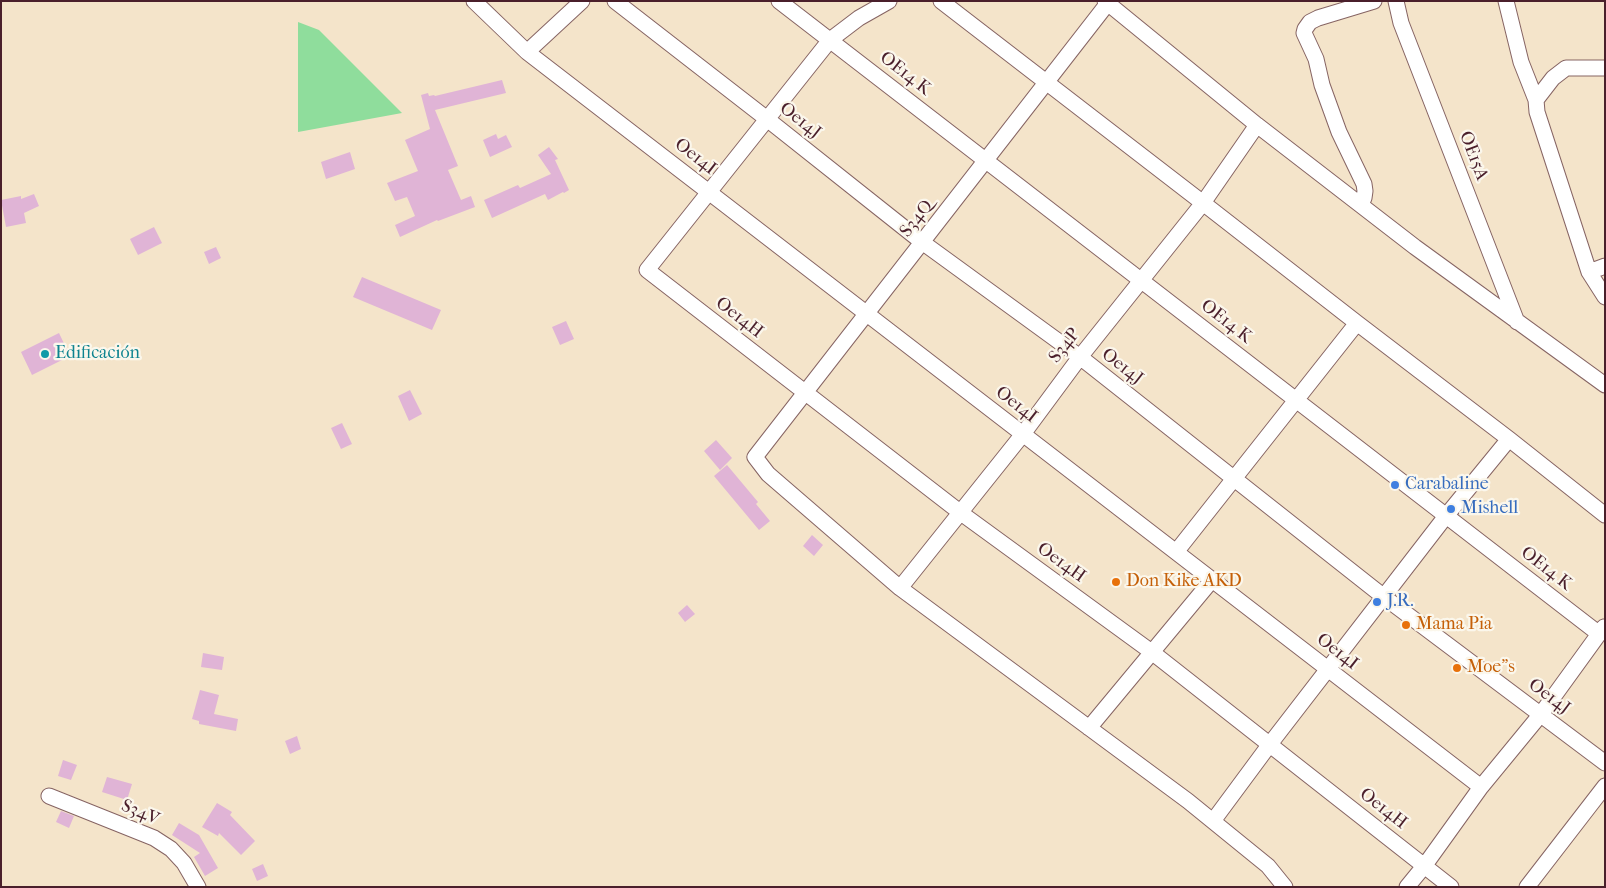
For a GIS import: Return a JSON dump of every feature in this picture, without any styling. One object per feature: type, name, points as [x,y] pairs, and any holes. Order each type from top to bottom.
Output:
[{"type":"street","name":"Oe14I","points":[[474,1],[527,52],[1481,787]]},
{"type":"street","points":[[527,52],[582,1]]},
{"type":"street","name":"Oe14J","points":[[615,1],[768,119],[922,242],[1080,357],[1384,597],[1605,763]]},
{"type":"street","name":"OE14 K","points":[[778,1],[1446,516],[1602,629]]},
{"type":"street","points":[[941,1],[1605,515]]},
{"type":"street","points":[[1360,204],[1364,198],[1364,184],[1339,132],[1322,85],[1316,59],[1304,33],[1310,22],[1318,18],[1374,1]]},
{"type":"street","name":"OE15A","points":[[1396,1],[1401,23],[1517,323]]},
{"type":"street","points":[[1506,1],[1521,62],[1536,100],[1537,112],[1588,272],[1605,297]]},
{"type":"street","points":[[709,192],[830,40],[858,18],[887,2]]},
{"type":"street","points":[[1107,2],[1257,125],[1415,248],[1605,385]]},
{"type":"street","name":"S34Q","points":[[900,588],[768,474],[755,457],[1107,2]]},
{"type":"street","points":[[1536,100],[1553,78],[1566,68],[1605,68]]},
{"type":"street","name":"S34P","points":[[900,588],[961,513],[1080,357],[1203,203],[1257,125]]},
{"type":"street","name":"Oe14H","points":[[709,192],[647,270],[961,513],[1152,653],[1451,887]]},
{"type":"street","points":[[1588,272],[1605,266]]},
{"type":"street","points":[[1176,552],[1357,323]]},
{"type":"street","points":[[1213,821],[1446,516],[1509,439]]},
{"type":"street","points":[[1089,728],[1212,580]]},
{"type":"street","points":[[900,588],[1188,801],[1294,887]]},
{"type":"street","points":[[1407,887],[1425,866],[1481,787],[1541,714],[1602,629]]},
{"type":"street","points":[[1527,887],[1605,786]]},
{"type":"street","name":"S34V","points":[[50,796],[154,838],[171,849],[184,863],[198,887]]},
{"type":"street","points":[[1268,866],[1285,887]]},
{"type":"green space","points":[[298,22],[319,30],[402,113],[298,132]]},
{"type":"building","points":[[502,80],[506,93],[435,110],[458,166],[448,170],[461,200],[471,196],[475,207],[437,220],[400,237],[395,225],[415,216],[407,197],[395,201],[387,183],[418,171],[405,140],[430,129],[421,95],[428,93],[429,96],[435,96]]},
{"type":"building","points":[[496,134],[498,139],[506,135],[512,147],[490,157],[483,140]]},
{"type":"building","points":[[549,147],[558,159],[555,160],[569,190],[548,200],[545,194],[492,218],[484,200],[518,185],[520,188],[551,174],[538,155]]},
{"type":"building","points":[[350,152],[355,169],[326,179],[321,162]]},
{"type":"building","points":[[34,194],[39,206],[24,213],[26,223],[6,227],[1,200],[21,196],[21,199]]},
{"type":"building","points":[[154,227],[162,243],[138,255],[130,239]]},
{"type":"building","points":[[216,247],[221,258],[209,264],[204,252]]},
{"type":"building","points":[[362,277],[441,310],[432,330],[353,297]]},
{"type":"building","points":[[566,321],[574,339],[560,345],[552,327]]},
{"type":"building","name":"Edificación","points":[[59,333],[70,356],[32,375],[21,352]]},
{"type":"building","points":[[410,390],[422,414],[409,421],[398,396]]},
{"type":"building","points":[[342,423],[352,444],[341,449],[331,428]]},
{"type":"building","points":[[716,440],[732,458],[720,470],[704,451]]},
{"type":"building","points":[[727,465],[758,502],[756,504],[770,521],[759,530],[714,476]]},
{"type":"building","points":[[812,535],[823,545],[814,556],[803,546]]},
{"type":"building","points":[[687,605],[695,614],[685,622],[678,613]]},
{"type":"building","points":[[203,653],[224,657],[222,670],[201,667]]},
{"type":"building","points":[[200,690],[219,695],[214,714],[238,719],[236,731],[199,724],[199,721],[192,719]]},
{"type":"building","points":[[297,736],[301,749],[290,754],[285,741]]},
{"type":"building","points":[[63,760],[77,765],[71,780],[58,776]]},
{"type":"building","points":[[107,777],[132,784],[127,800],[102,792]]},
{"type":"building","points":[[217,803],[232,812],[230,815],[255,841],[241,855],[219,833],[218,836],[202,827]]},
{"type":"building","points":[[61,811],[74,816],[69,828],[56,822]]},
{"type":"building","points":[[179,823],[199,835],[218,868],[205,876],[194,857],[200,853],[172,835]]},
{"type":"building","points":[[263,864],[268,876],[257,881],[252,869]]},
{"type":"place","name":"Edificación","points":[[45,354]]},
{"type":"place","name":"Carabaline","points":[[1395,485]]},
{"type":"place","name":"Mishell","points":[[1451,509]]},
{"type":"place","name":"Don Kike AKD","points":[[1116,582]]},
{"type":"place","name":"J.R.","points":[[1377,602]]},
{"type":"place","name":"Mama Pia","points":[[1406,625]]},
{"type":"place","name":"Moe\"s","points":[[1457,668]]}]
